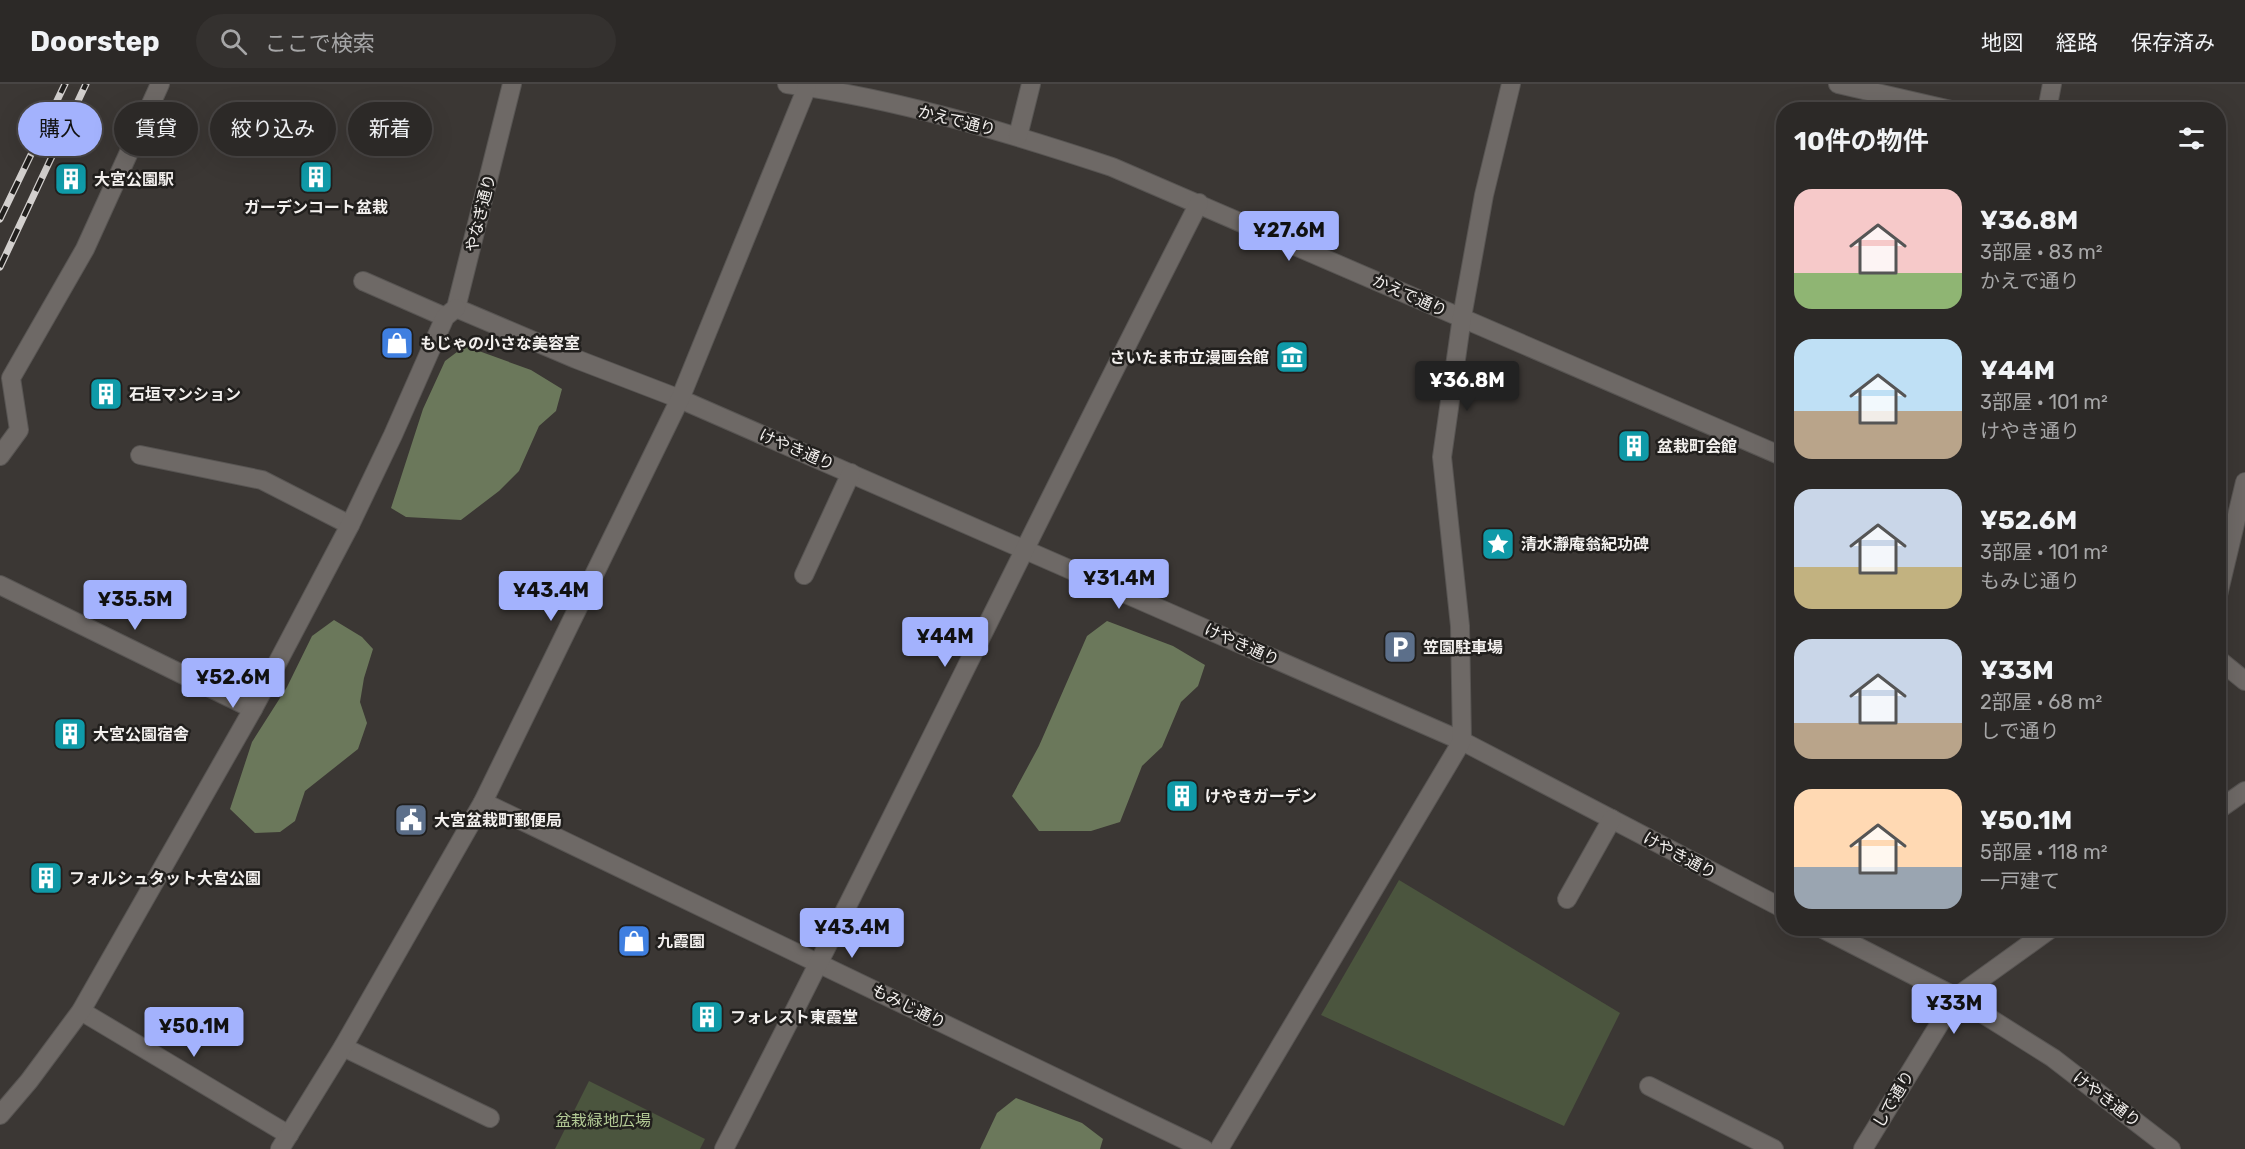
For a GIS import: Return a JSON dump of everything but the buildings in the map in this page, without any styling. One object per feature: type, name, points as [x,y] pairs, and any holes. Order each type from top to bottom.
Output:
[{"type":"street","points":[[0,456],[19,430],[11,378],[85,249],[160,84]]},
{"type":"street","name":"やなぎ通り","points":[[0,1115],[29,1081],[81,1011],[253,709],[350,525],[450,312],[512,84]]},
{"type":"street","name":"かえで通り","points":[[788,84],[901,106],[1018,136],[1112,167],[1776,454]]},
{"type":"street","points":[[1018,136],[1031,84]]},
{"type":"street","points":[[1219,1149],[1462,741],[1460,626],[1442,457],[1462,317],[1484,195],[1511,84]]},
{"type":"street","points":[[1838,84],[1916,102]]},
{"type":"street","points":[[2049,102],[2052,84]]},
{"type":"street","points":[[81,1011],[284,1142],[343,1047],[483,802],[680,399],[807,87]]},
{"type":"street","points":[[724,1149],[820,963],[1024,549],[1199,203]]},
{"type":"street","name":"けやき通り","points":[[363,281],[680,399],[1462,741],[1776,905]]},
{"type":"street","points":[[140,455],[262,480],[350,525]]},
{"type":"street","points":[[804,575],[851,473]]},
{"type":"street","points":[[2226,562],[2245,482]]},
{"type":"street","points":[[0,585],[253,709]]},
{"type":"street","points":[[2226,666],[2245,681]]},
{"type":"street","points":[[2226,804],[2245,791]]},
{"type":"street","name":"もみじ通り","points":[[483,802],[1204,1149]]},
{"type":"street","points":[[1568,899],[1612,819]]},
{"type":"street","name":"けやき通り","points":[[1837,936],[1956,997],[2053,1058],[2171,1149]]},
{"type":"street","name":"しで通り","points":[[1863,1149],[1956,997],[2041,936]]},
{"type":"street","points":[[343,1047],[490,1118]]},
{"type":"street","points":[[1649,1086],[1774,1149]]},
{"type":"green space","points":[[465,346],[531,370],[562,389],[556,411],[539,426],[519,471],[499,491],[461,520],[406,517],[391,508],[423,409],[445,361]]},
{"type":"green space","points":[[334,620],[362,637],[373,649],[364,678],[360,702],[367,723],[358,749],[305,791],[295,821],[280,832],[255,833],[230,809],[252,742],[287,687],[312,636]]},
{"type":"green space","points":[[1107,621],[1173,646],[1205,665],[1198,686],[1181,702],[1162,747],[1142,766],[1120,822],[1091,831],[1039,831],[1012,796],[1039,746],[1087,636]]},
{"type":"green space","points":[[1399,880],[1620,1013],[1564,1126],[1321,1015]]},
{"type":"green space","name":"盆栽緑地広場","points":[[589,1081],[705,1139],[700,1149],[555,1149]]},
{"type":"green space","points":[[1016,1098],[1082,1123],[1103,1139],[1100,1149],[980,1149],[997,1113]]},
{"type":"railway","points":[[0,219],[65,84]]},
{"type":"railway","points":[[0,267],[86,84]]},
{"type":"place","name":"ガーデンコート盆栽","points":[[316,177]]},
{"type":"place","name":"大宮公園駅","points":[[71,179]]},
{"type":"place","name":"もじゃの小さな美容室","points":[[397,343]]},
{"type":"place","name":"さいたま市立漫画会館","points":[[1292,357]]},
{"type":"place","name":"石垣マンション","points":[[106,394]]},
{"type":"place","name":"盆栽町会館","points":[[1634,446]]},
{"type":"place","name":"清水瀞庵翁紀功碑","points":[[1498,544]]},
{"type":"place","name":"笠園駐車場","points":[[1400,647]]},
{"type":"place","name":"大宮公園宿舎","points":[[70,734]]},
{"type":"place","name":"けやきガーデン","points":[[1182,796]]},
{"type":"place","name":"大宮盆栽町郵便局","points":[[411,820]]},
{"type":"place","name":"フォルシュタット大宮公園","points":[[46,878]]},
{"type":"place","name":"九霞園","points":[[634,941]]},
{"type":"place","name":"フォレスト東霞堂","points":[[707,1017]]}]
